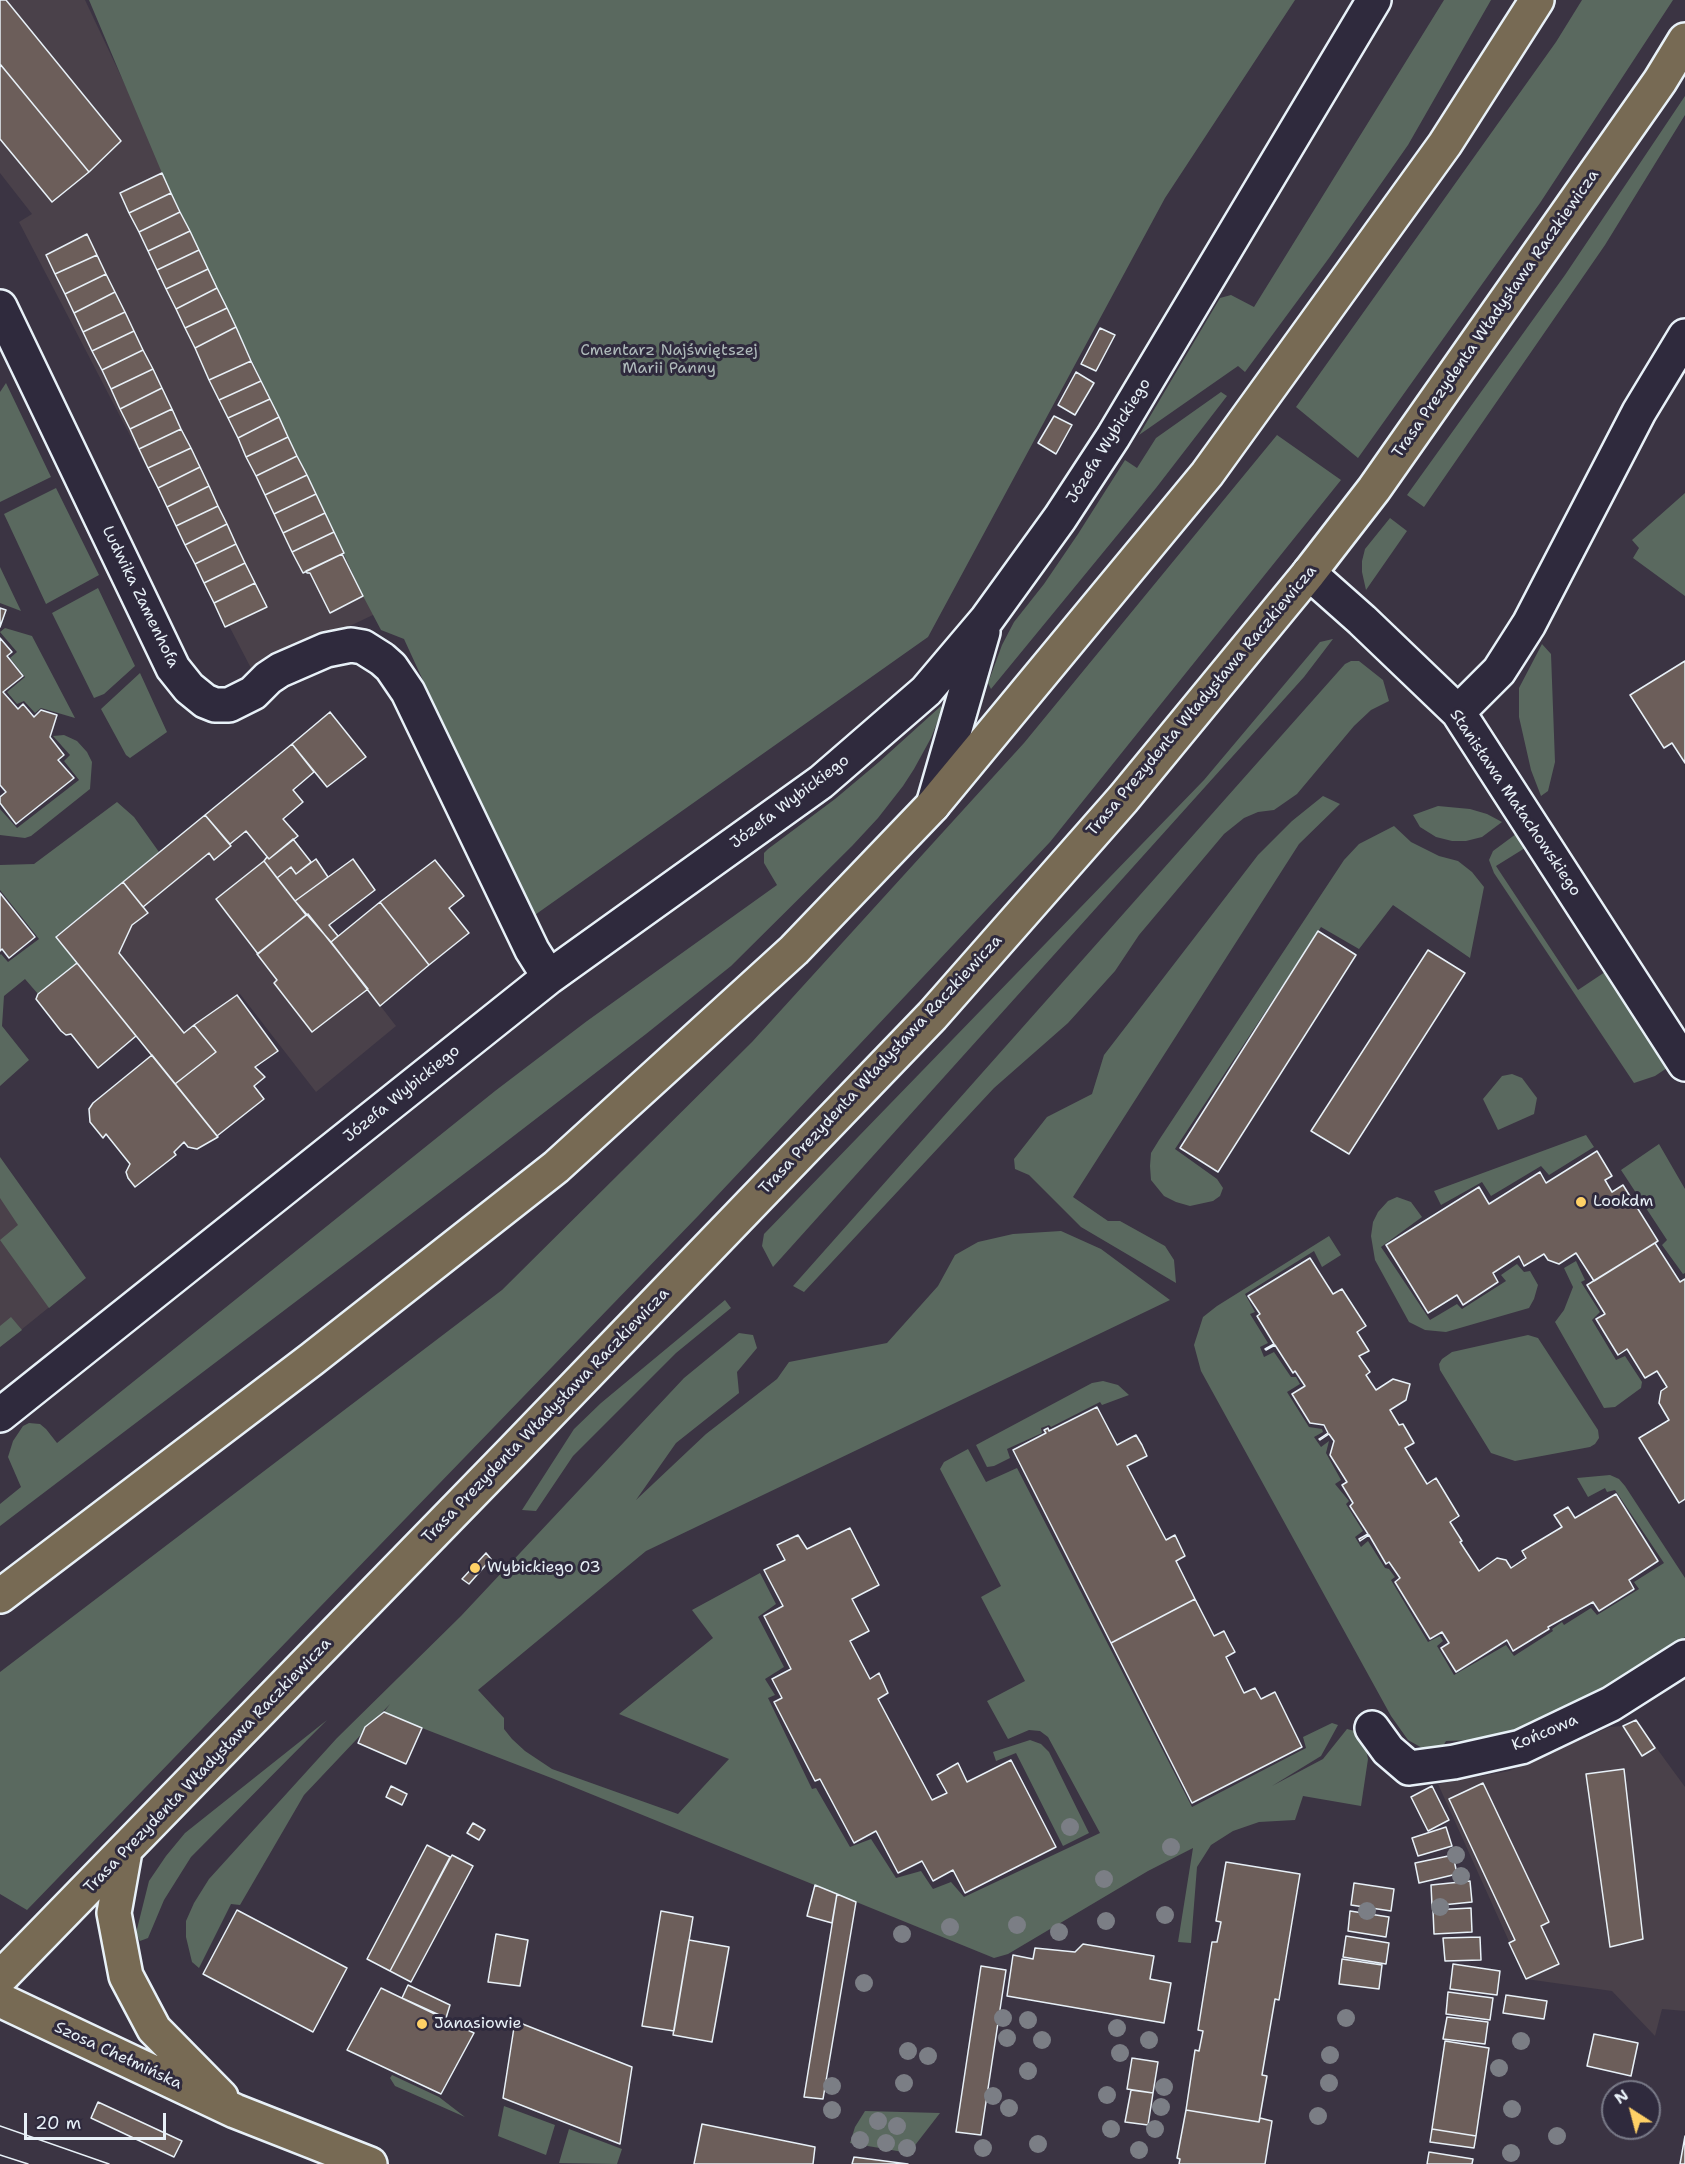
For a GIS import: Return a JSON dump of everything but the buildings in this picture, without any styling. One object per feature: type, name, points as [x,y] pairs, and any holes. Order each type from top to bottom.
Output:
[{"type":"main road","points":[[0,1596],[312,1359],[556,1167],[794,950],[933,804],[1208,474],[1445,144],[1537,0]]},
{"type":"main road","name":"Trasa Prezydenta Władysława Raczkiewicza","points":[[0,1978],[932,1016],[1123,799],[1309,573],[1374,489],[1653,91],[1685,40]]},
{"type":"main road","points":[[125,1851],[114,1913],[126,1976],[154,2029],[235,2111]]},
{"type":"main road","name":"Szosa Chełmińska","points":[[0,2000],[235,2111],[370,2164]]},
{"type":"street","name":"Józefa Wybickiego","points":[[0,1415],[549,977],[820,782],[927,691],[987,619],[1060,518],[1113,437],[1374,0]]},
{"type":"street","name":"Ludwika Zamenhofa","points":[[0,307],[173,668],[189,688],[205,701],[215,705],[229,705],[253,693],[280,670],[326,650],[357,646],[382,659],[391,667],[408,692],[532,950],[549,977]]},
{"type":"street","points":[[1458,712],[1499,670],[1529,624],[1639,412],[1685,336]]},
{"type":"street","name":"Stanisława Małachowskiego","points":[[1309,573],[1458,712],[1685,1064]]},
{"type":"street","points":[[933,804],[987,619]]},
{"type":"street","name":"Końcowa","points":[[1372,1728],[1388,1750],[1409,1768],[1454,1762],[1521,1747],[1611,1704],[1685,1657]]},
{"type":"shaded area","points":[[0,0],[85,0],[375,614],[253,672],[19,222],[32,214],[0,173]]},
{"type":"shaded area","points":[[205,815],[230,844],[246,831],[267,857],[264,861],[396,1026],[316,1092],[240,994],[194,1025],[175,1084],[56,937]]},
{"type":"shaded area","points":[[0,1172],[79,1283],[0,1347]]},
{"type":"shaded area","points":[[1636,1720],[1685,1787],[1685,2011],[1662,2009],[1655,2036],[1612,1991],[1526,1979],[1438,1784],[1509,1771],[1610,1727],[1623,1726]]},
{"type":"green space","name":"Cmentarz Najświętszej Marii Panny","points":[[89,0],[1295,0],[1165,198],[928,637],[532,917],[404,639],[381,630],[363,596],[162,173]]},
{"type":"green space","points":[[1444,0],[1491,0],[1408,145],[1329,258],[1245,372],[1238,366],[1139,435],[1220,298],[1231,295],[1254,307]]},
{"type":"green space","points":[[1582,0],[1673,0],[1540,203],[1358,458],[1296,407],[1556,42]]},
{"type":"green space","points":[[1685,96],[1685,115],[1605,245],[1424,507],[1407,495],[1565,275]]},
{"type":"green space","points":[[6,383],[51,477],[0,502],[0,392]]},
{"type":"green space","points":[[1221,392],[1227,396],[1156,488],[991,689],[988,683],[1002,645],[1014,622],[1044,584],[1125,460],[1137,468],[1156,438]]},
{"type":"green space","points":[[1277,435],[1341,480],[1050,842],[698,1216],[27,1910],[0,1894],[0,1672],[502,1290],[752,1042],[1024,743]]},
{"type":"green space","points":[[56,488],[99,575],[46,604],[4,514]]},
{"type":"green space","points":[[1685,493],[1685,596],[1633,558],[1639,548],[1632,540]]},
{"type":"green space","points":[[1390,518],[1407,531],[1366,590],[1362,572],[1365,549]]},
{"type":"green space","points":[[0,567],[21,611],[0,603]]},
{"type":"green space","points":[[98,588],[135,666],[104,694],[94,698],[52,613]]},
{"type":"green space","points":[[5,628],[32,636],[75,718],[41,708],[35,713],[24,701],[17,704],[7,692],[25,677],[10,658],[17,652],[0,632]]},
{"type":"green space","points":[[1333,639],[1304,677],[773,1267],[762,1246],[764,1234],[1204,780],[1320,642]]},
{"type":"green space","points":[[1542,644],[1551,654],[1555,762],[1548,791],[1541,796],[1531,770],[1519,717],[1519,688]]},
{"type":"green space","points":[[1359,661],[1383,680],[1389,701],[1371,710],[1354,726],[1297,794],[1274,810],[1258,812],[1244,818],[1224,834],[1139,935],[1115,971],[1068,1023],[994,1088],[804,1292],[793,1286],[1345,664]]},
{"type":"green space","points":[[140,673],[167,732],[130,758],[126,755],[101,709]]},
{"type":"green space","points":[[941,706],[942,710],[931,738],[914,769],[878,818],[731,966],[489,1155],[0,1526],[0,1504],[21,1487],[8,1457],[13,1441],[23,1426],[29,1423],[40,1424],[57,1443],[495,1091],[587,1021],[777,885],[764,863],[764,853],[835,799]]},
{"type":"green space","points":[[64,735],[77,741],[92,762],[90,789],[31,836],[25,838],[0,835],[0,809],[17,828],[79,780],[64,761],[70,755],[53,736]]},
{"type":"green space","points":[[1323,796],[1340,804],[1299,844],[1073,1197],[1108,1221],[1120,1221],[1165,1246],[1174,1260],[1176,1283],[1081,1227],[1029,1175],[1015,1169],[1014,1159],[1047,1117],[1092,1094],[1104,1055],[1258,855],[1292,821]]},
{"type":"green space","points":[[117,802],[134,817],[159,852],[56,936],[77,963],[38,994],[25,979],[4,996],[2,1026],[29,1060],[0,1086],[0,955],[8,962],[39,939],[0,890],[0,865],[34,864]]},
{"type":"green space","points":[[1438,806],[1470,809],[1502,822],[1482,837],[1466,841],[1452,841],[1436,837],[1420,827],[1413,815]]},
{"type":"green space","points":[[1394,826],[1411,842],[1439,856],[1458,861],[1472,872],[1484,887],[1470,958],[1393,905],[1359,949],[1321,927],[1175,1149],[1217,1179],[1223,1188],[1220,1196],[1213,1201],[1190,1206],[1164,1196],[1151,1180],[1151,1153],[1159,1140],[1344,860],[1359,844]]},
{"type":"green space","points":[[1516,834],[1525,848],[1496,866],[1578,990],[1608,970],[1667,1068],[1655,1076],[1634,1083],[1494,873],[1489,860],[1493,851]]},
{"type":"green space","points":[[1512,1074],[1522,1078],[1537,1098],[1534,1114],[1498,1130],[1483,1099],[1502,1076]]},
{"type":"green space","points":[[1586,1135],[1594,1147],[1549,1175],[1541,1166],[1491,1196],[1482,1182],[1441,1205],[1434,1191]]},
{"type":"green space","points":[[1659,1144],[1685,1189],[1685,1273],[1683,1274],[1662,1245],[1667,1240],[1621,1170]]},
{"type":"green space","points":[[0,1157],[86,1278],[49,1308],[0,1240],[18,1225],[0,1198]]},
{"type":"green space","points":[[1397,1197],[1411,1202],[1422,1217],[1381,1247],[1430,1320],[1457,1304],[1462,1309],[1506,1281],[1501,1275],[1517,1264],[1524,1272],[1530,1271],[1538,1285],[1529,1308],[1446,1332],[1425,1330],[1409,1322],[1375,1260],[1371,1236],[1373,1222],[1378,1212],[1388,1201]]},
{"type":"green space","points":[[1061,1231],[1101,1249],[1170,1300],[646,1551],[478,1690],[504,1718],[504,1729],[512,1739],[552,1769],[678,1814],[729,1759],[619,1714],[713,1638],[692,1610],[760,1573],[776,1604],[758,1617],[784,1667],[765,1679],[775,1695],[768,1698],[812,1789],[816,1788],[850,1847],[871,1839],[896,1878],[921,1871],[933,1889],[951,1882],[964,1897],[1100,1833],[1048,1737],[1040,1731],[1029,1730],[1008,1739],[987,1701],[1025,1681],[981,1597],[1001,1586],[940,1469],[944,1462],[968,1449],[986,1482],[1017,1468],[1192,1807],[1306,1748],[1303,1737],[1332,1723],[1338,1725],[1321,1756],[1272,1786],[1323,1759],[1347,1729],[1362,1733],[1368,1759],[1361,1806],[1303,1796],[1295,1820],[1259,1822],[1233,1831],[1211,1845],[1197,1867],[1191,1943],[1178,1942],[1193,1848],[1148,1871],[1008,1954],[994,1958],[384,1712],[390,1704],[304,1795],[240,1905],[231,1904],[199,1968],[192,1962],[186,1937],[186,1921],[209,1879],[337,1738],[461,1616],[684,1378],[739,1333],[753,1335],[757,1348],[737,1372],[739,1393],[676,1443],[636,1500],[706,1434],[777,1379],[789,1362],[887,1343],[938,1286],[955,1255],[978,1242],[1013,1234]]},
{"type":"green space","points":[[1329,1236],[1341,1255],[1322,1267],[1314,1251],[1245,1294],[1255,1312],[1250,1314],[1268,1343],[1260,1347],[1264,1357],[1274,1352],[1291,1377],[1296,1377],[1300,1384],[1287,1392],[1309,1427],[1322,1429],[1323,1432],[1314,1437],[1321,1447],[1329,1441],[1326,1453],[1341,1480],[1335,1484],[1349,1501],[1346,1504],[1363,1531],[1355,1537],[1361,1547],[1368,1541],[1385,1568],[1389,1569],[1395,1577],[1391,1580],[1428,1642],[1440,1636],[1443,1641],[1437,1646],[1454,1675],[1506,1645],[1514,1656],[1553,1631],[1552,1629],[1562,1622],[1564,1625],[1591,1608],[1597,1615],[1639,1589],[1634,1582],[1664,1563],[1615,1490],[1607,1492],[1605,1488],[1588,1497],[1577,1478],[1610,1475],[1619,1479],[1625,1486],[1685,1578],[1685,1637],[1613,1686],[1513,1733],[1476,1740],[1446,1741],[1442,1748],[1424,1749],[1408,1740],[1391,1716],[1201,1371],[1194,1345],[1203,1317]]},
{"type":"green space","points":[[1576,1261],[1585,1280],[1581,1282],[1600,1312],[1592,1320],[1616,1360],[1625,1356],[1642,1382],[1641,1388],[1615,1407],[1604,1408],[1555,1322],[1564,1310],[1573,1287],[1564,1268]]},
{"type":"green space","points":[[725,1300],[731,1308],[676,1353],[573,1456],[536,1511],[522,1510],[574,1429],[601,1403]]},
{"type":"green space","points":[[11,1317],[22,1330],[0,1347],[0,1326]]},
{"type":"green space","points":[[1528,1335],[1538,1338],[1598,1430],[1599,1438],[1590,1447],[1515,1461],[1491,1453],[1440,1370],[1439,1364],[1442,1359],[1452,1352]]},
{"type":"green space","points":[[1103,1381],[1118,1385],[1129,1395],[1102,1405],[1100,1402],[1051,1427],[1049,1425],[1041,1428],[1042,1433],[1007,1449],[1010,1458],[987,1467],[976,1445],[1092,1383]]},
{"type":"green space","points":[[327,1720],[191,1857],[164,1900],[148,1938],[140,1941],[136,1933],[149,1881],[185,1833]]},
{"type":"green space","points":[[1030,1740],[1041,1744],[1049,1752],[1089,1833],[1063,1846],[1016,1753],[996,1761],[993,1752]]},
{"type":"green space","points":[[392,2075],[439,2097],[465,2117],[395,2086],[390,2078]]},
{"type":"green space","points":[[504,2106],[555,2125],[546,2155],[498,2136]]},
{"type":"green space","points":[[865,2111],[940,2113],[909,2153],[850,2143],[855,2127]]},
{"type":"green space","points":[[569,2129],[622,2149],[617,2164],[559,2163]]},
{"type":"tram line","points":[[0,2126],[109,2164]]},
{"type":"tram line","points":[[0,2155],[28,2164]]},
{"type":"place","name":"Lookdm","points":[[1581,1202]]},
{"type":"place","name":"Wybickiego 03","points":[[475,1568]]},
{"type":"place","name":"Janasiowie","points":[[422,2024]]}]
